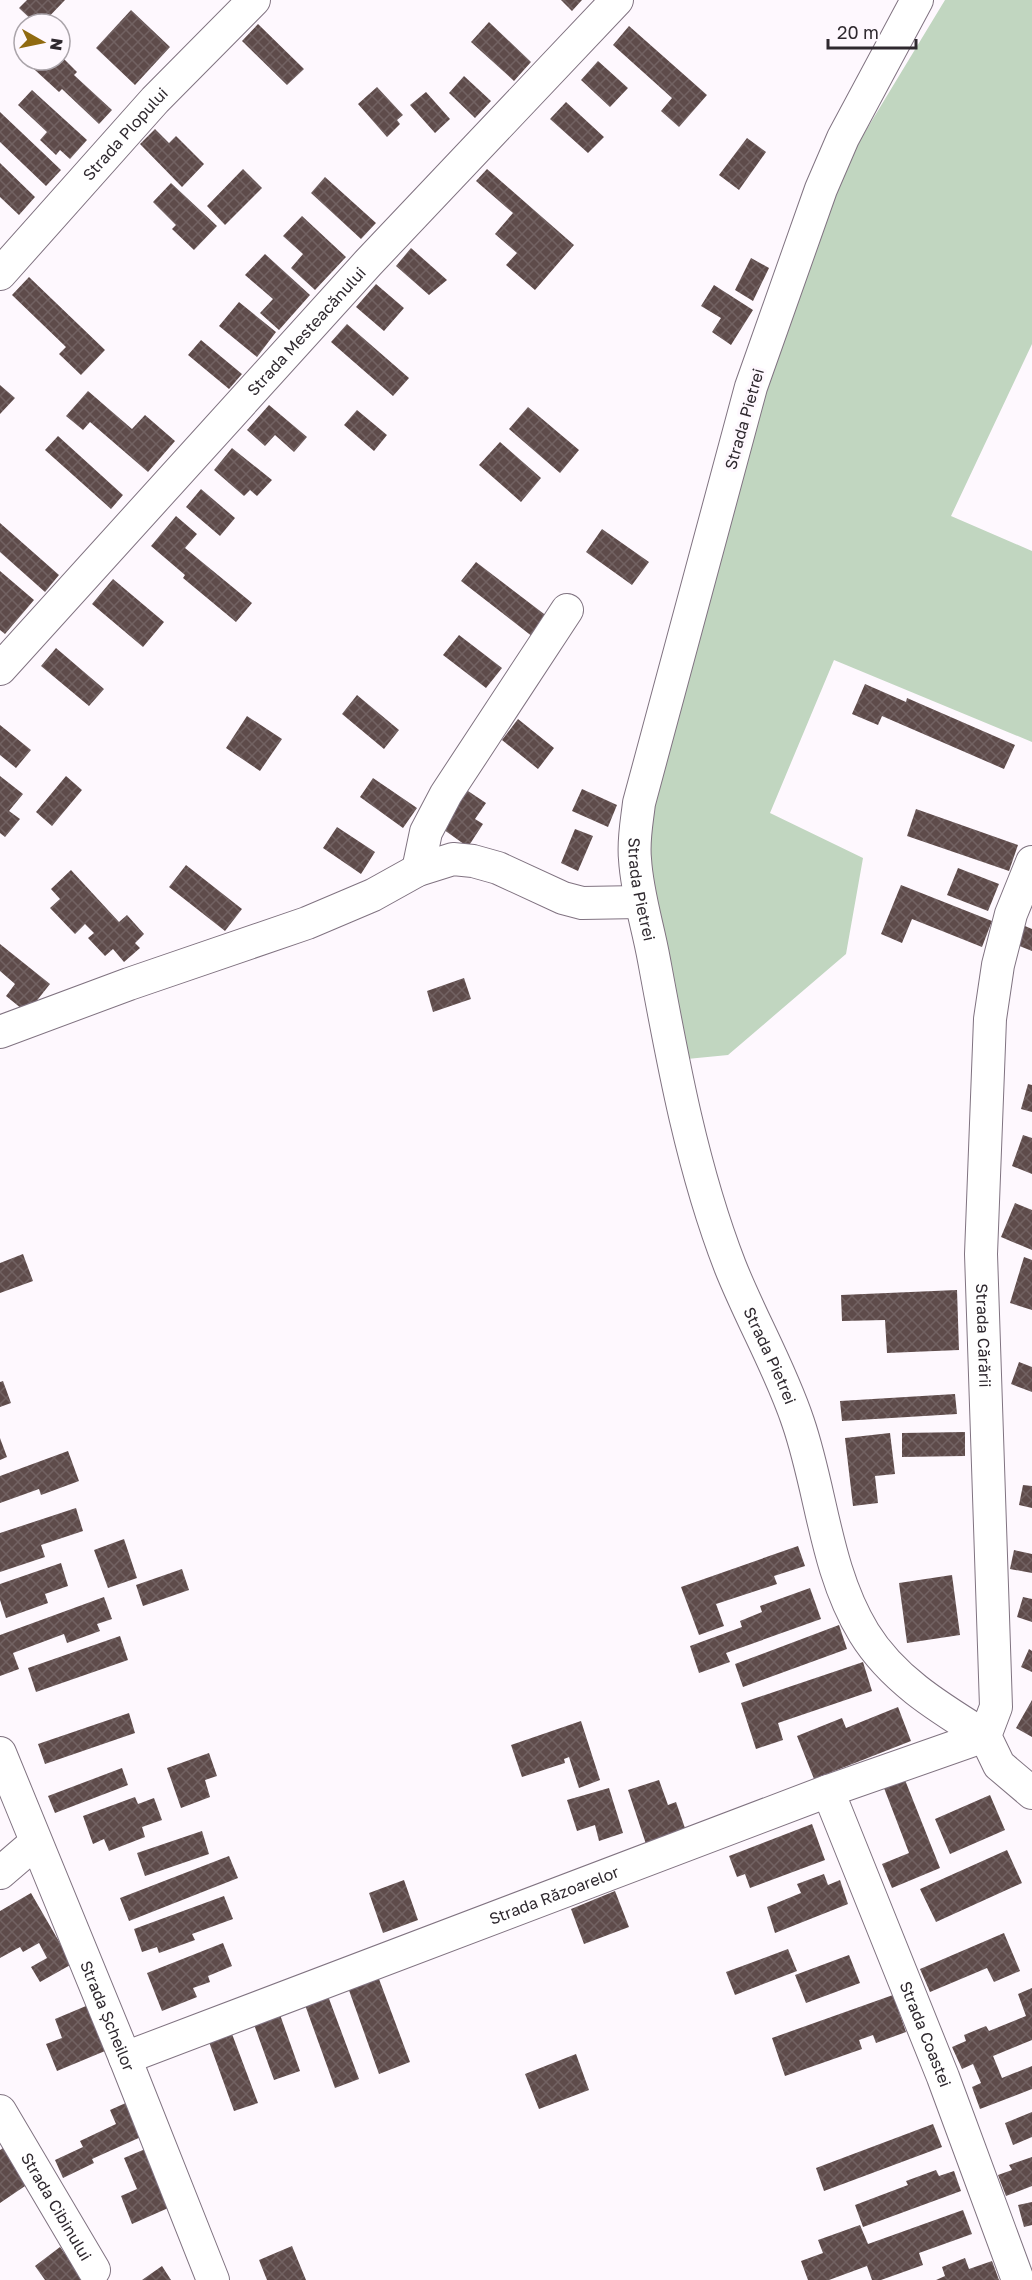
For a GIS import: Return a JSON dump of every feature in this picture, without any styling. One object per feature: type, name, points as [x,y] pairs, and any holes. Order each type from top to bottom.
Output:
[{"type":"street","name":"Strada Plopului","points":[[0,274],[156,100],[254,0]]},
{"type":"street","name":"Strada Mesteacănului","points":[[0,669],[368,263],[617,0]]},
{"type":"street","name":"Strada Pietrei","points":[[917,0],[843,138],[821,189],[751,387],[639,802],[634,858],[640,902],[654,958],[666,1032],[713,1217],[731,1267],[781,1375],[799,1424],[828,1544],[846,1597],[865,1634],[901,1677],[930,1702],[985,1736]]},
{"type":"street","points":[[418,870],[426,832],[446,794],[567,610]]},
{"type":"street","points":[[0,1032],[129,984],[307,923],[373,895],[418,870],[453,859],[473,861],[498,868],[563,898],[603,904],[640,902]]},
{"type":"street","name":"Strada Cărării","points":[[985,1736],[996,1707],[981,1254],[990,1019],[998,964],[1008,924],[1032,862]]},
{"type":"street","points":[[985,1736],[999,1765],[1032,1793]]},
{"type":"street","name":"Strada Răzoarelor","points":[[126,2058],[828,1791],[985,1736]]},
{"type":"street","name":"Strada Șcheilor","points":[[0,1753],[35,1843],[126,2058],[213,2280]]},
{"type":"street","name":"Strada Coastei","points":[[828,1791],[943,2077],[1018,2280]]},
{"type":"street","points":[[0,1873],[35,1843]]},
{"type":"street","name":"Strada Cibinului","points":[[0,2111],[94,2270]]},
{"type":"green space","points":[[945,0],[1032,0],[1032,344],[951,516],[1032,551],[1032,742],[834,660],[770,813],[863,858],[846,954],[728,1055],[687,1059],[651,896],[645,818],[760,404],[845,165]]},
{"type":"building","points":[[27,0],[65,0],[54,12],[23,12],[19,8]]},
{"type":"building","points":[[561,0],[582,0],[572,11]]},
{"type":"building","points":[[131,10],[170,47],[135,85],[96,48]]},
{"type":"building","points":[[489,22],[531,62],[514,81],[471,42]]},
{"type":"building","points":[[258,24],[304,69],[287,85],[242,41]]},
{"type":"building","points":[[629,26],[707,95],[679,127],[661,111],[672,98],[613,45]]},
{"type":"building","points":[[598,61],[628,88],[610,107],[581,80]]},
{"type":"building","points":[[72,67],[77,72],[74,75],[112,110],[99,124],[62,89],[59,92],[37,72],[72,72]]},
{"type":"building","points":[[464,76],[491,101],[475,118],[449,93]]},
{"type":"building","points":[[377,87],[403,115],[397,120],[400,124],[387,137],[358,104]]},
{"type":"building","points":[[32,90],[87,140],[70,159],[60,150],[56,155],[40,140],[47,132],[18,105]]},
{"type":"building","points":[[426,92],[450,119],[435,133],[410,105]]},
{"type":"building","points":[[566,102],[604,137],[588,153],[550,119]]},
{"type":"building","points":[[0,112],[61,170],[46,186],[0,142]]},
{"type":"building","points":[[155,129],[169,143],[176,136],[204,164],[182,187],[140,144]]},
{"type":"building","points":[[747,138],[766,152],[739,190],[719,175]]},
{"type":"building","points":[[0,163],[35,197],[19,215],[0,197]]},
{"type":"building","points":[[243,169],[262,188],[225,225],[207,206]]},
{"type":"building","points":[[487,169],[574,245],[535,290],[506,265],[517,253],[495,234],[513,213],[476,181]]},
{"type":"building","points":[[325,177],[376,223],[361,239],[311,193]]},
{"type":"building","points":[[171,183],[217,226],[194,250],[172,229],[176,225],[153,202]]},
{"type":"building","points":[[302,216],[346,257],[315,290],[291,268],[303,254],[283,236]]},
{"type":"building","points":[[411,248],[447,280],[429,295],[396,266]]},
{"type":"building","points":[[265,254],[310,295],[279,330],[260,313],[273,299],[245,275]]},
{"type":"building","points":[[751,258],[769,268],[753,301],[735,290]]},
{"type":"building","points":[[29,277],[105,350],[81,375],[59,354],[66,347],[12,295]]},
{"type":"building","points":[[376,284],[404,308],[384,331],[356,307]]},
{"type":"building","points":[[714,285],[753,310],[731,345],[712,332],[721,318],[701,306]]},
{"type":"building","points":[[239,302],[276,332],[257,357],[219,326]]},
{"type":"building","points":[[347,324],[409,378],[393,396],[331,342]]},
{"type":"building","points":[[201,340],[242,374],[229,389],[188,355]]},
{"type":"building","points":[[0,385],[15,398],[0,414]]},
{"type":"building","points":[[88,391],[132,429],[145,415],[175,441],[148,472],[90,422],[83,430],[66,416]]},
{"type":"building","points":[[269,405],[307,437],[294,452],[275,435],[265,446],[247,430]]},
{"type":"building","points":[[528,407],[579,450],[560,473],[509,429]]},
{"type":"building","points":[[357,410],[387,435],[374,451],[344,425]]},
{"type":"building","points":[[58,436],[123,495],[111,509],[45,450]]},
{"type":"building","points":[[500,442],[541,478],[521,502],[479,465]]},
{"type":"building","points":[[232,448],[272,480],[257,496],[250,490],[244,496],[214,470]]},
{"type":"building","points":[[201,489],[235,518],[220,536],[186,507]]},
{"type":"building","points":[[176,516],[197,534],[185,548],[252,603],[236,622],[183,578],[185,575],[151,546]]},
{"type":"building","points":[[0,523],[59,575],[45,592],[0,552]]},
{"type":"building","points":[[602,529],[649,562],[632,585],[586,552]]},
{"type":"building","points":[[476,562],[548,617],[533,637],[461,581]]},
{"type":"building","points":[[0,571],[34,600],[5,634],[0,630]]},
{"type":"building","points":[[113,579],[164,622],[143,647],[92,604]]},
{"type":"building","points":[[459,635],[502,668],[486,688],[443,655]]},
{"type":"building","points":[[56,648],[104,689],[89,706],[41,666]]},
{"type":"building","points":[[865,684],[906,702],[907,698],[1015,745],[1004,769],[882,716],[878,725],[852,714]]},
{"type":"building","points":[[357,695],[399,730],[384,749],[342,714]]},
{"type":"building","points":[[247,716],[282,739],[260,771],[226,748]]},
{"type":"building","points":[[518,719],[554,748],[538,769],[502,740]]},
{"type":"building","points":[[0,725],[31,750],[16,768],[0,755]]},
{"type":"building","points":[[0,776],[23,794],[9,811],[20,819],[5,837],[0,833]]},
{"type":"building","points":[[66,776],[82,790],[52,826],[36,812]]},
{"type":"building","points":[[373,778],[417,808],[403,828],[360,797]]},
{"type":"building","points":[[465,789],[486,803],[475,819],[483,824],[468,847],[440,827]]},
{"type":"building","points":[[582,789],[617,805],[608,827],[572,811]]},
{"type":"building","points":[[916,809],[1018,845],[1009,871],[907,836]]},
{"type":"building","points":[[337,827],[375,852],[361,874],[323,848]]},
{"type":"building","points":[[575,829],[593,836],[578,871],[561,863]]},
{"type":"building","points":[[186,865],[242,909],[225,931],[169,887]]},
{"type":"building","points":[[958,868],[999,884],[988,911],[947,895]]},
{"type":"building","points":[[71,870],[119,922],[127,915],[144,934],[135,943],[140,948],[124,962],[113,949],[105,956],[88,938],[94,933],[85,924],[75,934],[50,908],[60,899],[51,889]]},
{"type":"building","points":[[901,885],[992,921],[982,947],[912,919],[902,943],[881,934]]},
{"type":"building","points":[[1025,926],[1032,929],[1032,951],[1017,945]]},
{"type":"building","points":[[0,944],[50,984],[27,1013],[6,996],[15,984],[0,971]]},
{"type":"building","points":[[464,978],[471,999],[433,1012],[427,991]]},
{"type":"building","points":[[1028,1084],[1032,1085],[1032,1112],[1021,1109]]},
{"type":"building","points":[[1023,1135],[1032,1138],[1032,1174],[1012,1166]]},
{"type":"building","points":[[1015,1203],[1032,1210],[1032,1250],[1001,1237]]},
{"type":"building","points":[[23,1254],[33,1281],[0,1293],[0,1263]]},
{"type":"building","points":[[1024,1257],[1032,1260],[1032,1310],[1010,1303]]},
{"type":"building","points":[[957,1290],[959,1350],[887,1353],[885,1320],[842,1321],[841,1295]]},
{"type":"building","points":[[1019,1362],[1032,1367],[1032,1392],[1011,1384]]},
{"type":"building","points":[[3,1381],[11,1403],[0,1407],[0,1382]]},
{"type":"building","points":[[955,1394],[957,1414],[842,1421],[840,1401]]},
{"type":"building","points":[[965,1432],[965,1456],[902,1457],[902,1433]]},
{"type":"building","points":[[890,1433],[895,1474],[875,1476],[878,1503],[853,1506],[845,1438]]},
{"type":"building","points":[[0,1438],[7,1457],[0,1460]]},
{"type":"building","points":[[68,1451],[79,1481],[41,1495],[39,1489],[0,1503],[0,1476]]},
{"type":"building","points":[[1023,1485],[1032,1486],[1032,1508],[1019,1505]]},
{"type":"building","points":[[76,1508],[83,1531],[41,1545],[45,1557],[0,1572],[0,1533]]},
{"type":"building","points":[[124,1539],[137,1578],[108,1588],[94,1550]]},
{"type":"building","points":[[798,1546],[805,1566],[774,1576],[777,1584],[716,1604],[724,1626],[699,1635],[681,1587]]},
{"type":"building","points":[[1014,1550],[1032,1554],[1032,1573],[1010,1569]]},
{"type":"building","points":[[61,1563],[68,1586],[45,1594],[48,1603],[6,1618],[0,1600],[0,1584]]},
{"type":"building","points":[[182,1569],[189,1590],[143,1606],[136,1585]]},
{"type":"building","points":[[952,1575],[960,1635],[907,1643],[899,1583]]},
{"type":"building","points":[[810,1588],[821,1619],[726,1653],[730,1662],[699,1673],[690,1646],[742,1627],[740,1621],[762,1612],[760,1606]]},
{"type":"building","points":[[104,1597],[112,1619],[97,1624],[100,1631],[67,1643],[64,1634],[13,1653],[19,1669],[0,1676],[0,1635]]},
{"type":"building","points":[[1023,1597],[1032,1599],[1032,1622],[1017,1617]]},
{"type":"building","points":[[839,1625],[847,1649],[743,1687],[735,1664]]},
{"type":"building","points":[[120,1636],[128,1660],[36,1692],[28,1668]]},
{"type":"building","points":[[1029,1649],[1032,1651],[1032,1672],[1021,1667]]},
{"type":"building","points":[[863,1662],[872,1691],[778,1723],[783,1740],[756,1749],[741,1703]]},
{"type":"building","points":[[1032,1700],[1032,1737],[1016,1728]]},
{"type":"building","points":[[898,1707],[911,1741],[814,1779],[797,1736],[842,1718],[846,1728]]},
{"type":"building","points":[[129,1713],[135,1733],[45,1764],[38,1744]]},
{"type":"building","points":[[581,1721],[600,1780],[579,1788],[569,1757],[564,1759],[565,1763],[522,1777],[511,1745]]},
{"type":"building","points":[[209,1753],[217,1776],[205,1780],[210,1797],[181,1808],[167,1768]]},
{"type":"building","points":[[122,1768],[128,1785],[55,1813],[48,1796]]},
{"type":"building","points":[[659,1780],[668,1805],[676,1802],[687,1834],[647,1847],[628,1790]]},
{"type":"building","points":[[905,1780],[940,1868],[892,1888],[882,1864],[909,1853],[884,1788]]},
{"type":"building","points":[[609,1788],[623,1833],[599,1841],[595,1825],[577,1831],[567,1800]]},
{"type":"building","points":[[990,1795],[1005,1830],[950,1854],[935,1819]]},
{"type":"building","points":[[135,1797],[138,1804],[154,1798],[162,1820],[142,1827],[145,1837],[109,1851],[104,1839],[93,1844],[83,1816]]},
{"type":"building","points":[[812,1824],[825,1860],[750,1888],[745,1874],[737,1877],[729,1856]]},
{"type":"building","points":[[202,1831],[209,1854],[145,1876],[137,1853]]},
{"type":"building","points":[[1007,1850],[1022,1883],[936,1922],[920,1889]]},
{"type":"building","points":[[229,1856],[238,1878],[129,1921],[120,1898]]},
{"type":"building","points":[[824,1874],[828,1885],[840,1880],[848,1904],[775,1933],[767,1907],[801,1893],[797,1884]]},
{"type":"building","points":[[404,1880],[418,1920],[383,1933],[369,1893]]},
{"type":"building","points":[[615,1891],[629,1927],[584,1944],[571,1909]]},
{"type":"building","points":[[31,1893],[72,1964],[40,1982],[31,1967],[47,1958],[39,1943],[23,1952],[20,1947],[0,1958],[0,1911]]},
{"type":"building","points":[[224,1896],[233,1919],[192,1934],[195,1940],[159,1953],[157,1947],[142,1952],[134,1929]]},
{"type":"building","points":[[1004,1933],[1020,1971],[994,1982],[987,1968],[930,1992],[920,1969]]},
{"type":"building","points":[[223,1943],[232,1966],[208,1976],[210,1982],[193,1988],[197,1997],[162,2011],[147,1973]]},
{"type":"building","points":[[788,1949],[797,1971],[735,1995],[726,1972]]},
{"type":"building","points":[[849,1955],[860,1983],[806,2003],[795,1975]]},
{"type":"building","points":[[376,1971],[410,2062],[379,2074],[346,1982]]},
{"type":"building","points":[[1032,1988],[1032,2040],[993,2056],[1002,2078],[1032,2066],[1032,2089],[980,2109],[972,2087],[981,2083],[973,2064],[962,2069],[952,2047],[966,2041],[964,2035],[986,2026],[989,2031],[1026,2016],[1018,1994]]},
{"type":"building","points":[[893,1995],[906,2032],[876,2043],[873,2035],[859,2040],[862,2049],[785,2076],[772,2038]]},
{"type":"building","points":[[328,1996],[359,2079],[335,2088],[305,2005]]},
{"type":"building","points":[[86,2006],[105,2051],[57,2071],[46,2044],[62,2038],[55,2019]]},
{"type":"building","points":[[278,2009],[300,2071],[274,2080],[252,2019]]},
{"type":"building","points":[[232,2034],[258,2103],[234,2111],[209,2042]]},
{"type":"building","points":[[576,2054],[589,2090],[539,2109],[525,2074]]},
{"type":"building","points":[[128,2102],[143,2136],[92,2159],[94,2163],[63,2178],[55,2160],[83,2147],[80,2141],[116,2124],[110,2110]]},
{"type":"building","points":[[1032,2112],[1032,2137],[1013,2145],[1005,2123]]},
{"type":"building","points":[[933,2124],[942,2147],[824,2191],[816,2168]]},
{"type":"building","points":[[150,2147],[175,2205],[132,2224],[121,2196],[137,2189],[124,2158]]},
{"type":"building","points":[[3,2148],[28,2184],[0,2203],[0,2150]]},
{"type":"building","points":[[1032,2157],[1032,2186],[1006,2196],[998,2175],[1012,2170],[1009,2165]]},
{"type":"building","points":[[936,2170],[939,2176],[954,2171],[961,2191],[863,2227],[855,2205],[908,2185],[906,2181]]},
{"type":"building","points":[[1032,2202],[1032,2225],[1024,2227],[1018,2205]]},
{"type":"building","points":[[963,2210],[972,2234],[919,2253],[923,2265],[881,2280],[872,2280],[867,2266],[829,2280],[808,2280],[801,2261],[823,2253],[818,2240],[860,2225],[868,2244]]},
{"type":"building","points":[[292,2246],[306,2280],[267,2280],[259,2260]]},
{"type":"building","points":[[60,2247],[84,2280],[45,2280],[35,2266]]},
{"type":"building","points":[[965,2258],[969,2269],[992,2261],[999,2280],[936,2280],[945,2276],[942,2267]]},
{"type":"building","points":[[162,2266],[171,2280],[142,2280]]}]
